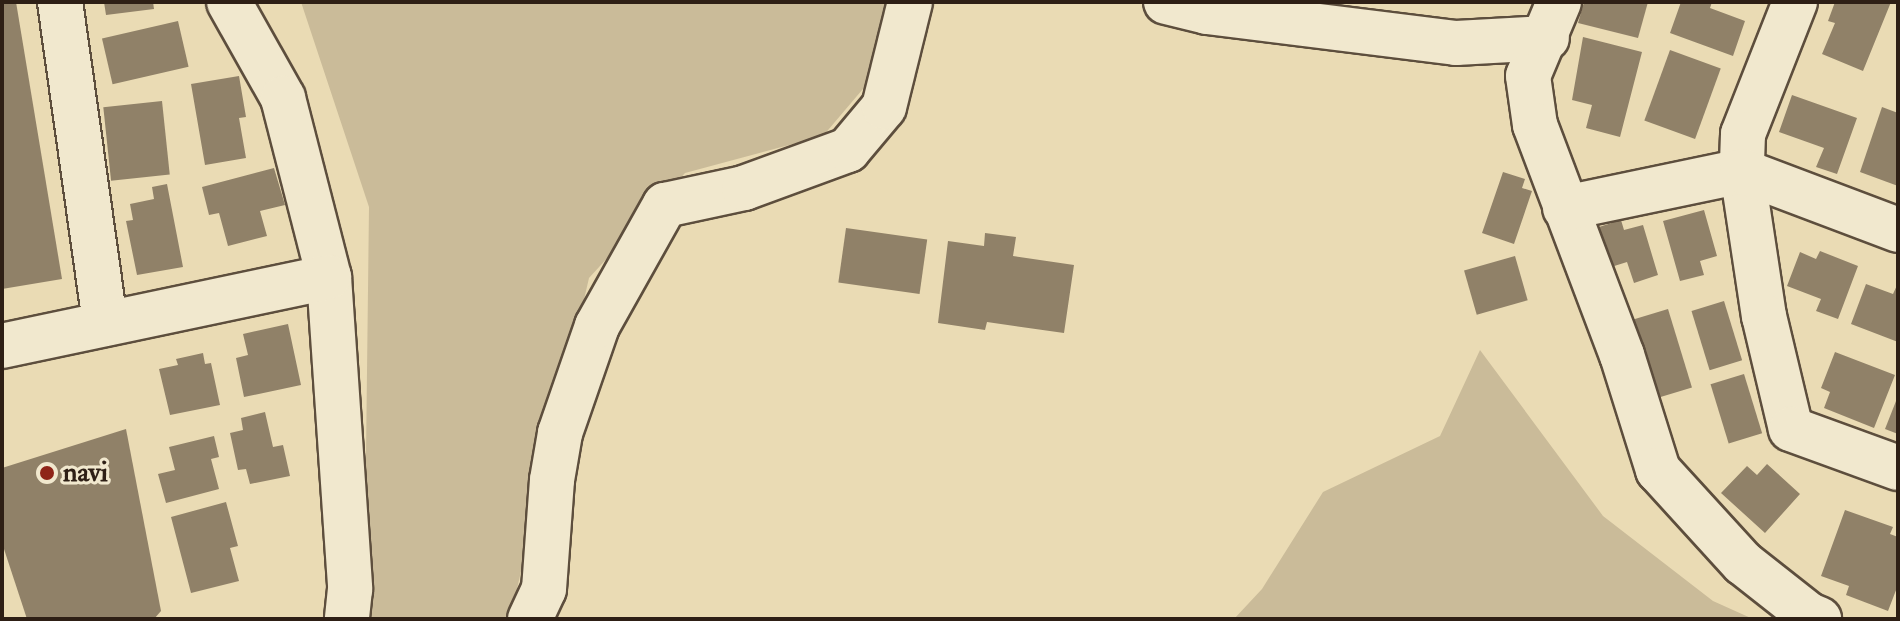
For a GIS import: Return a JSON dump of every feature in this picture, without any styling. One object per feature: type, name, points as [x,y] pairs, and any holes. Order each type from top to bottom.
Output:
[{"type":"street","points":[[60,2],[105,324]]},
{"type":"street","points":[[229,2],[283,98],[329,277],[350,589],[347,619]]},
{"type":"street","points":[[530,619],[544,589],[552,480],[560,433],[597,326],[665,205],[744,188],[848,150],[884,107],[910,2]]},
{"type":"street","points":[[1166,2],[1207,12],[1456,43],[1553,20]]},
{"type":"street","points":[[1795,2],[1743,134],[1742,171],[1764,316],[1791,429],[1898,468]]},
{"type":"street","points":[[1553,20],[1528,76],[1535,125],[1622,355],[1658,470],[1743,563],[1809,615],[1819,619]]},
{"type":"street","points":[[1565,208],[1742,171],[1898,230]]},
{"type":"street","points":[[2,346],[329,277]]},
{"type":"shaded area","points":[[301,2],[894,2],[868,83],[823,136],[685,173],[589,278],[510,619],[364,619],[369,207]]},
{"type":"shaded area","points":[[1480,350],[1603,516],[1713,601],[1753,619],[1234,619],[1262,589],[1323,492],[1440,436]]},
{"type":"building","points":[[2,2],[16,2],[62,279],[2,289]]},
{"type":"building","points":[[104,2],[153,2],[154,9],[106,15]]},
{"type":"building","points":[[1584,2],[1648,2],[1638,38],[1578,23]]},
{"type":"building","points":[[1681,2],[1712,2],[1710,8],[1745,21],[1733,56],[1670,33]]},
{"type":"building","points":[[1835,2],[1891,2],[1863,71],[1822,54],[1835,23],[1828,21]]},
{"type":"building","points":[[178,21],[189,67],[113,84],[102,39]]},
{"type":"building","points":[[1583,37],[1642,52],[1620,137],[1586,128],[1592,105],[1572,100]]},
{"type":"building","points":[[1670,50],[1721,68],[1695,139],[1644,120]]},
{"type":"building","points":[[239,76],[246,117],[239,118],[246,158],[205,165],[191,84]]},
{"type":"building","points":[[1792,95],[1857,118],[1837,174],[1816,167],[1824,148],[1779,132]]},
{"type":"building","points":[[162,101],[170,175],[111,181],[103,107]]},
{"type":"building","points":[[1882,107],[1898,113],[1898,186],[1860,172]]},
{"type":"building","points":[[274,168],[285,205],[260,211],[267,236],[228,246],[219,213],[209,215],[202,187]]},
{"type":"building","points":[[1503,172],[1525,179],[1522,188],[1532,191],[1514,244],[1482,233]]},
{"type":"building","points":[[167,184],[183,267],[137,275],[126,221],[133,220],[130,204],[154,199],[152,187]]},
{"type":"building","points":[[1704,210],[1717,256],[1700,261],[1704,275],[1680,281],[1663,221]]},
{"type":"building","points":[[1621,220],[1624,230],[1643,225],[1658,275],[1634,283],[1627,262],[1611,267],[1599,227]]},
{"type":"building","points":[[846,228],[927,239],[920,294],[838,282]]},
{"type":"building","points":[[985,233],[1016,237],[1013,256],[1074,265],[1064,333],[987,322],[985,330],[938,323],[948,241],[984,246]]},
{"type":"building","points":[[1820,251],[1858,266],[1838,319],[1816,311],[1821,299],[1787,286],[1800,252],[1816,259]]},
{"type":"building","points":[[1515,256],[1528,300],[1477,315],[1464,271]]},
{"type":"building","points":[[1898,283],[1898,342],[1851,324],[1866,284],[1893,294]]},
{"type":"building","points":[[1724,301],[1742,360],[1710,370],[1691,311]]},
{"type":"building","points":[[1668,309],[1692,387],[1656,399],[1632,320]]},
{"type":"building","points":[[288,324],[301,385],[244,397],[236,358],[248,355],[243,334]]},
{"type":"building","points":[[1835,352],[1895,375],[1874,428],[1824,408],[1830,392],[1821,388]]},
{"type":"building","points":[[203,353],[205,364],[211,363],[220,405],[170,415],[159,369],[178,365],[176,359]]},
{"type":"building","points":[[1744,374],[1762,433],[1729,444],[1711,384]]},
{"type":"building","points":[[1898,396],[1898,434],[1885,429]]},
{"type":"building","points":[[265,412],[273,447],[283,445],[290,476],[250,484],[246,469],[238,470],[230,433],[243,430],[241,418]]},
{"type":"building","points":[[126,429],[161,611],[154,619],[27,619],[2,543],[2,468]]},
{"type":"building","points":[[214,436],[219,457],[211,459],[219,489],[166,503],[158,474],[175,470],[169,447]]},
{"type":"building","points":[[1767,464],[1800,494],[1765,533],[1721,493],[1747,466],[1757,475]]},
{"type":"building","points":[[226,502],[238,546],[230,548],[239,581],[191,593],[171,517]]},
{"type":"building","points":[[1845,510],[1893,527],[1890,534],[1898,537],[1898,585],[1888,611],[1846,595],[1849,586],[1821,576]]},
{"type":"place","name":"navi","points":[[47,473]]}]
